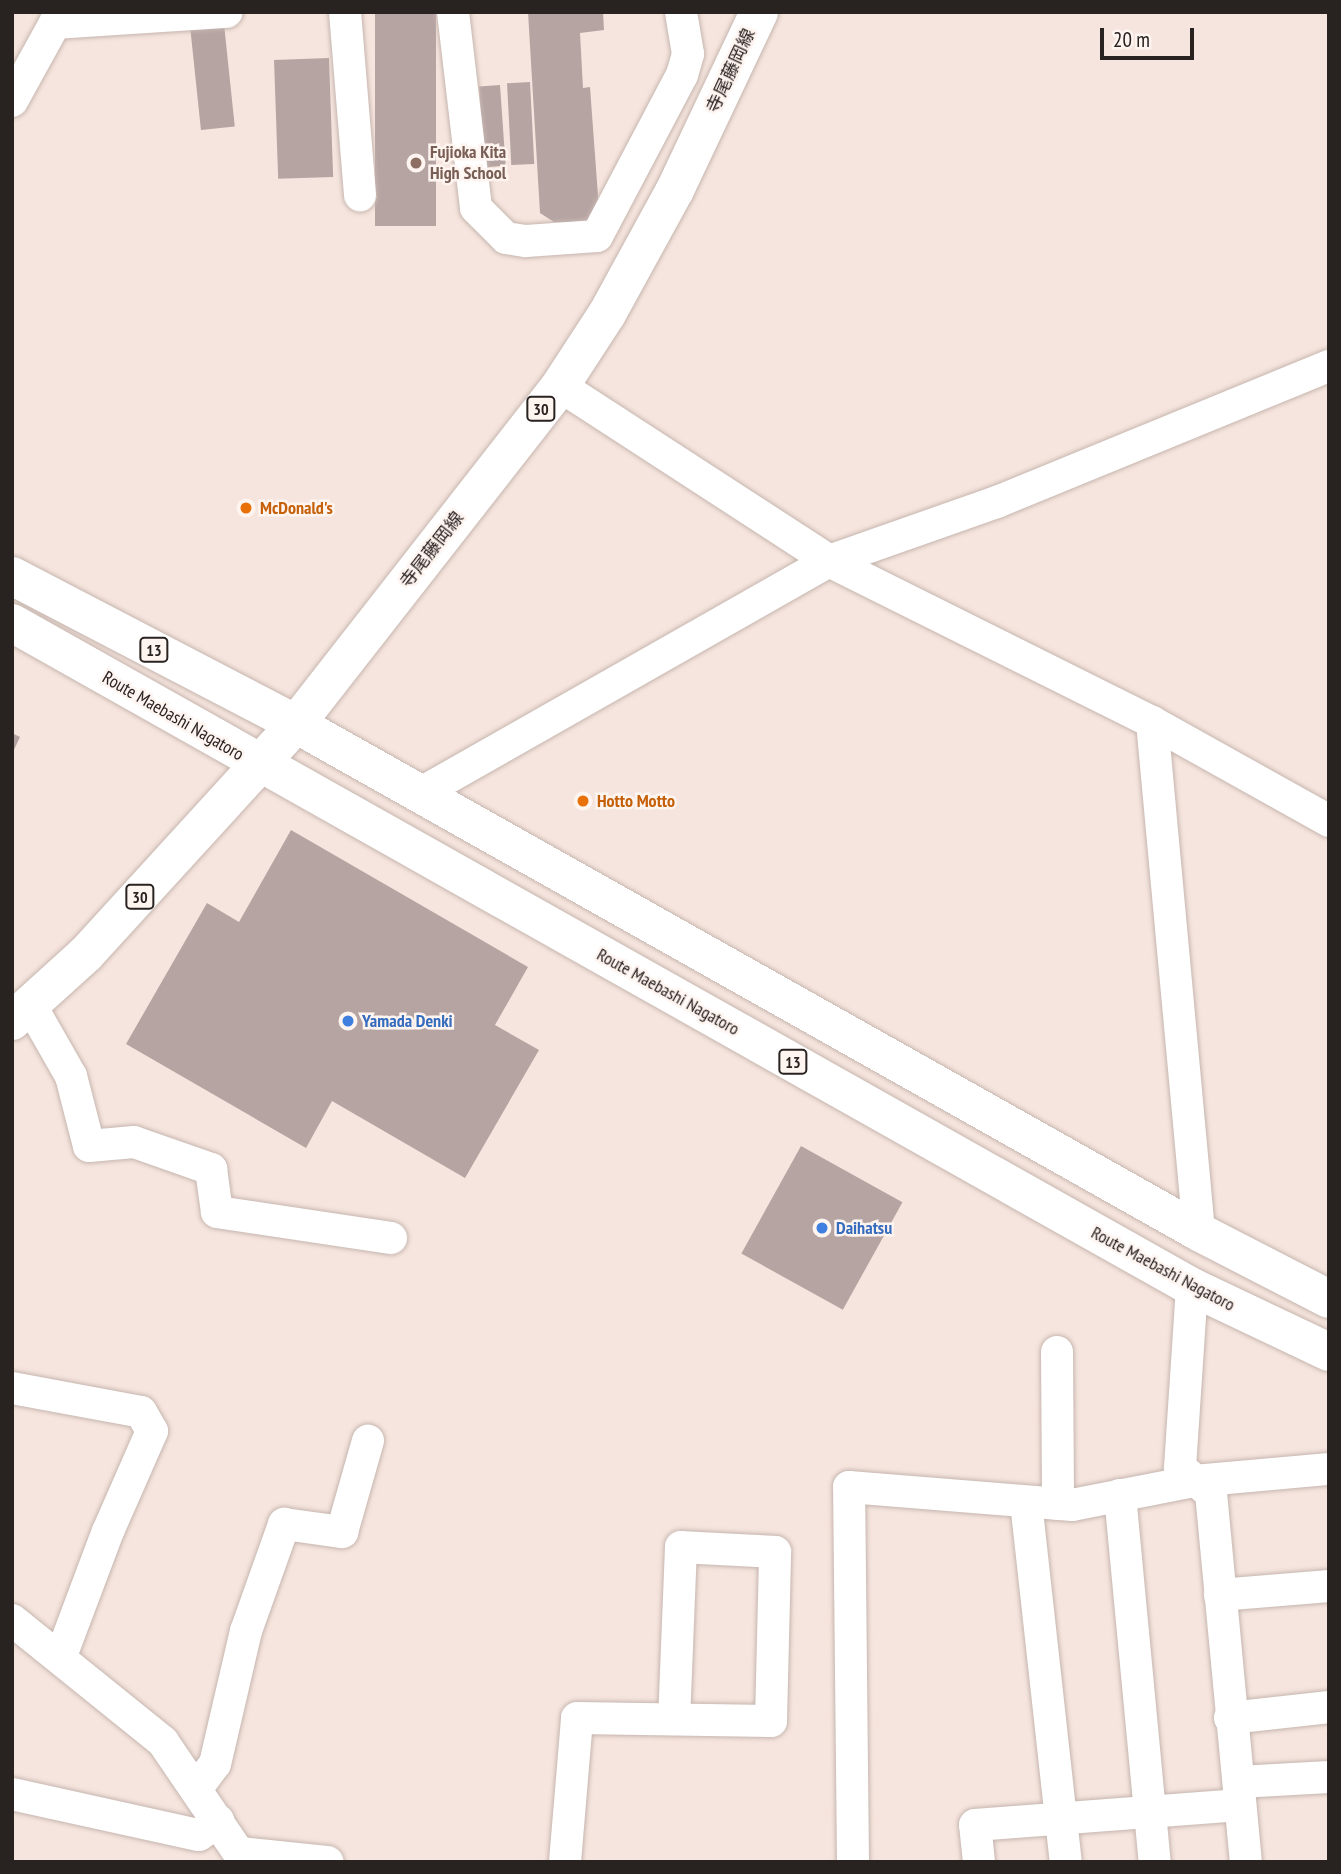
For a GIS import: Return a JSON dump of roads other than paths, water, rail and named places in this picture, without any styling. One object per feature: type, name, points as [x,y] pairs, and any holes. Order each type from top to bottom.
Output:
[{"type":"main road","name":"寺尾藤岡線","points":[[22,1013],[86,954],[167,869],[228,795],[260,766],[296,724],[559,386],[607,314],[676,190],[759,12]]},
{"type":"main road","name":"13","points":[[12,576],[296,724],[1199,1232],[1329,1299]]},
{"type":"main road","name":"Route Maebashi Nagatoro","points":[[12,624],[260,766],[1192,1287],[1329,1352]]},
{"type":"street","points":[[12,101],[55,18],[227,12]]},
{"type":"street","points":[[345,12],[359,195]]},
{"type":"street","points":[[453,12],[476,208],[506,238],[526,241],[597,236],[682,75],[688,54],[681,12]]},
{"type":"street","points":[[421,793],[829,561],[997,502],[1329,366]]},
{"type":"street","points":[[559,386],[829,561],[1152,722],[1329,821]]},
{"type":"street","points":[[1152,722],[1199,1232]]},
{"type":"street","points":[[22,1013],[71,1076],[89,1146],[134,1142],[211,1169],[218,1212],[391,1238]]},
{"type":"street","points":[[1192,1287],[1180,1468],[1211,1493],[1230,1718],[1246,1862]]},
{"type":"street","points":[[1057,1352],[1058,1504]]},
{"type":"street","points":[[12,1388],[141,1412],[152,1432],[108,1531],[61,1656]]},
{"type":"street","points":[[196,1789],[215,1764],[246,1631],[284,1524],[342,1532],[368,1441]]},
{"type":"street","points":[[853,1862],[849,1487],[1058,1504],[1194,1481],[1329,1469]]},
{"type":"street","points":[[1120,1495],[1155,1862]]},
{"type":"street","points":[[1026,1502],[1066,1862]]},
{"type":"street","points":[[565,1862],[576,1718],[771,1721],[775,1552],[681,1547],[674,1719]]},
{"type":"street","points":[[1220,1595],[1329,1586]]},
{"type":"street","points":[[12,1620],[61,1656],[163,1742],[243,1857],[328,1862]]},
{"type":"street","points":[[1230,1718],[1329,1707]]},
{"type":"street","points":[[979,1862],[975,1825],[1149,1812],[1329,1777]]},
{"type":"street","points":[[14,1794],[199,1835],[218,1821]]},
{"type":"place","name":"Fujioka Kita High School","points":[[416,163]]},
{"type":"place","name":"McDonald's","points":[[246,508]]},
{"type":"place","name":"Hotto Motto","points":[[583,801]]},
{"type":"place","name":"Yamada Denki","points":[[348,1021]]},
{"type":"place","name":"Daihatsu","points":[[822,1228]]}]
